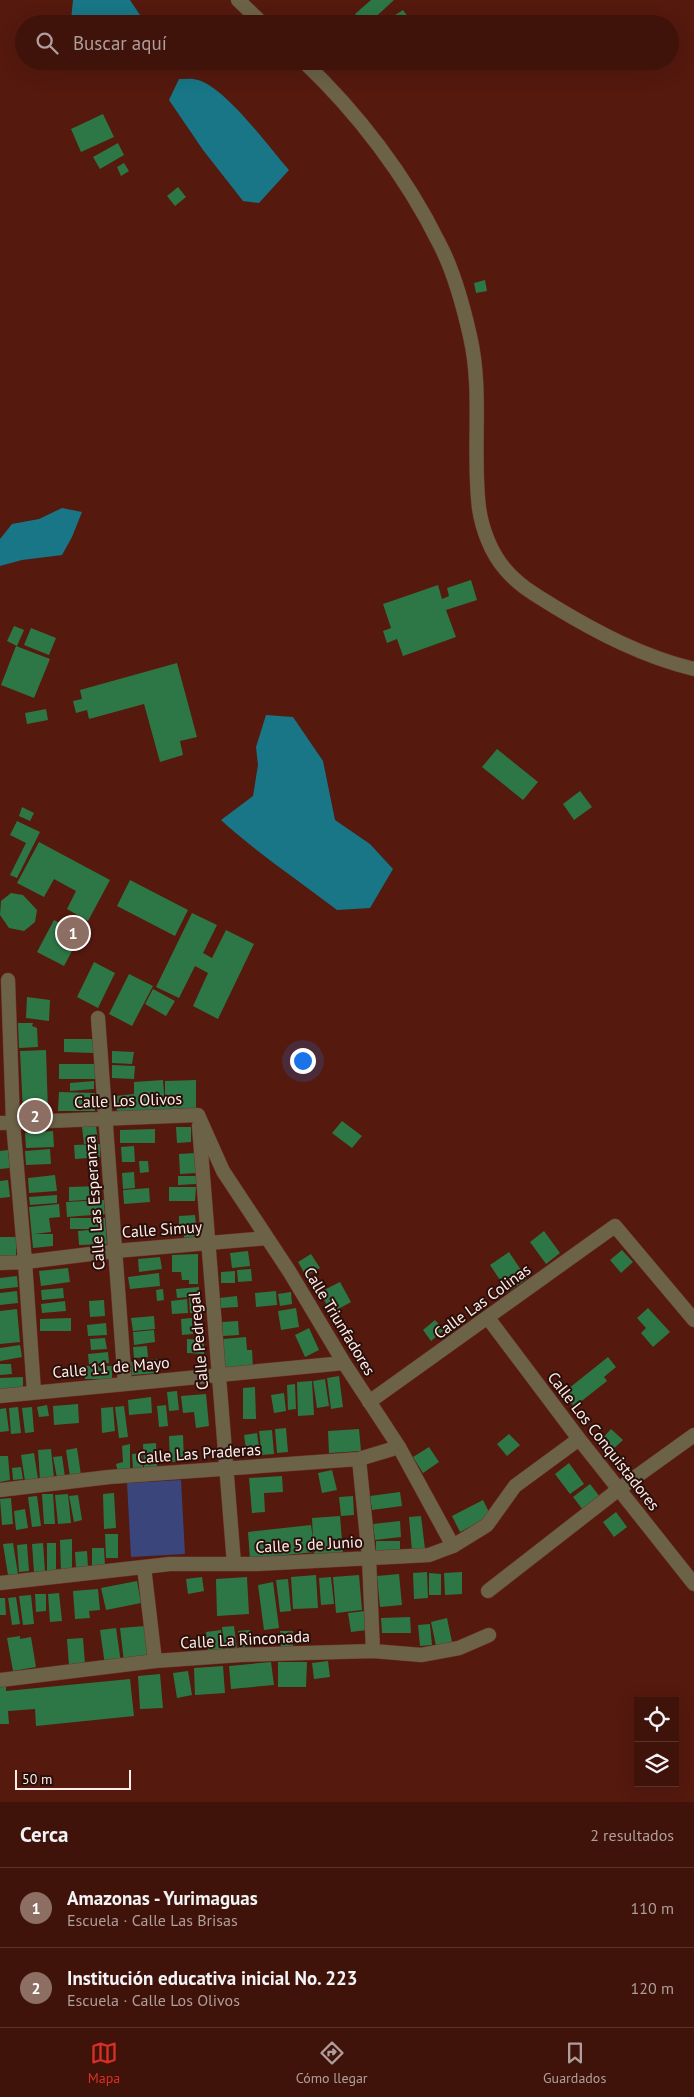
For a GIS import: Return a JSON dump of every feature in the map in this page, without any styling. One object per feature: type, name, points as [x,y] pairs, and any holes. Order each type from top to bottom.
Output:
[{"type":"street","points":[[238,0],[254,15]]},
{"type":"street","points":[[311,70],[358,120],[393,167],[440,244],[456,285],[470,338],[477,396],[477,458],[480,509],[488,542],[504,568],[523,588],[581,623],[628,646],[694,668]]},
{"type":"street","points":[[8,980],[6,1122],[25,1262],[34,1392]]},
{"type":"street","name":"Calle Las Esperanza","points":[[98,1018],[124,1384]]},
{"type":"street","name":"Calle Los Olivos","points":[[6,1122],[198,1115]]},
{"type":"street","name":"Calle Triunfadores","points":[[198,1115],[223,1171],[399,1447],[453,1546]]},
{"type":"street","name":"Calle Pedregal","points":[[198,1115],[207,1243],[228,1469],[234,1564]]},
{"type":"street","name":"Calle Las Colinas","points":[[369,1402],[614,1226],[694,1320]]},
{"type":"street","name":"Calle Simuy","points":[[0,1263],[267,1238]]},
{"type":"street","name":"Calle Los Conquistadores","points":[[488,1318],[579,1440],[694,1584]]},
{"type":"street","name":"Calle 11 de Mayo","points":[[0,1396],[344,1363]]},
{"type":"street","points":[[488,1591],[619,1489],[694,1435]]},
{"type":"street","name":"Calle 5 de Junio","points":[[0,1583],[170,1564],[234,1564],[429,1555],[453,1546],[487,1525],[515,1486],[579,1440]]},
{"type":"street","name":"Calle Las Praderas","points":[[0,1490],[108,1477],[359,1459],[399,1447]]},
{"type":"street","points":[[359,1459],[369,1558],[374,1651]]},
{"type":"street","points":[[144,1567],[155,1661]]},
{"type":"street","name":"Calle La Rinconada","points":[[0,1680],[155,1661],[240,1655],[374,1651],[421,1655],[459,1648],[489,1635]]},
{"type":"shaded area","points":[[73,0],[130,0],[140,15],[72,15]]},
{"type":"shaded area","points":[[179,79],[198,80],[221,94],[246,119],[289,170],[259,203],[243,201],[203,150],[169,100]]},
{"type":"shaded area","points":[[62,508],[82,512],[62,555],[22,560],[0,566],[0,539],[12,524],[39,519]]},
{"type":"shaded area","points":[[266,715],[293,717],[323,761],[335,820],[370,844],[393,869],[370,908],[337,910],[263,855],[221,820],[253,796],[258,765],[256,747]]},
{"type":"shaded area","points":[[181,1480],[185,1554],[131,1557],[127,1483]]},
{"type":"building","points":[[371,0],[394,0],[378,15],[355,14]]},
{"type":"building","points":[[403,10],[407,15],[395,15]]},
{"type":"building","points":[[103,114],[114,137],[81,152],[71,129]]},
{"type":"building","points":[[118,143],[124,155],[100,169],[93,157]]},
{"type":"building","points":[[124,163],[129,171],[121,176],[117,167]]},
{"type":"building","points":[[178,187],[186,197],[175,206],[167,196]]},
{"type":"building","points":[[485,280],[487,291],[476,293],[474,283]]},
{"type":"building","points":[[471,580],[477,600],[446,610],[456,637],[403,656],[397,639],[387,643],[383,631],[391,628],[383,604],[438,585],[442,599],[449,596],[447,588]]},
{"type":"building","points":[[14,626],[24,630],[17,646],[7,641]]},
{"type":"building","points":[[31,628],[56,638],[49,655],[24,645]]},
{"type":"building","points":[[16,646],[50,659],[34,698],[1,685]]},
{"type":"building","points":[[177,663],[197,737],[180,741],[183,755],[160,762],[144,704],[89,719],[87,710],[76,713],[73,701],[82,699],[80,690]]},
{"type":"building","points":[[46,709],[48,720],[27,724],[25,713]]},
{"type":"building","points":[[497,749],[538,782],[523,800],[482,767]]},
{"type":"building","points":[[580,791],[592,807],[574,820],[563,804]]},
{"type":"building","points":[[22,807],[34,813],[30,821],[19,816]]},
{"type":"building","points":[[17,821],[40,832],[17,878],[10,875],[26,843],[10,835]]},
{"type":"building","points":[[39,842],[110,880],[88,921],[67,909],[76,891],[54,879],[44,897],[17,883]]},
{"type":"building","points":[[130,880],[188,910],[175,936],[117,906]]},
{"type":"building","points":[[11,893],[23,895],[37,910],[35,922],[24,931],[9,928],[0,915],[1,901]]},
{"type":"building","points":[[192,913],[217,925],[203,953],[212,958],[226,930],[254,944],[218,1019],[193,1006],[208,973],[195,966],[179,998],[156,987]]},
{"type":"building","points":[[54,920],[81,934],[64,966],[37,952]]},
{"type":"building","points":[[94,962],[115,973],[98,1008],[77,997]]},
{"type":"building","points":[[129,974],[153,986],[132,1026],[109,1014]]},
{"type":"building","points":[[153,989],[175,1001],[166,1016],[145,1004]]},
{"type":"building","points":[[27,997],[50,1000],[49,1021],[26,1018]]},
{"type":"building","points":[[18,1023],[33,1023],[32,1026],[37,1028],[38,1047],[19,1048]]},
{"type":"building","points":[[64,1039],[93,1039],[93,1053],[64,1052]]},
{"type":"building","points":[[46,1050],[48,1112],[23,1113],[20,1051]]},
{"type":"building","points":[[112,1051],[134,1052],[132,1064],[112,1063]]},
{"type":"building","points":[[59,1064],[96,1064],[96,1079],[59,1079]]},
{"type":"building","points":[[112,1065],[135,1066],[134,1079],[112,1078]]},
{"type":"building","points":[[163,1080],[165,1108],[165,1081],[196,1080],[196,1109],[117,1114],[116,1096],[134,1094],[134,1082]]},
{"type":"building","points":[[94,1081],[94,1089],[70,1091],[70,1083]]},
{"type":"building","points":[[59,1092],[95,1093],[95,1111],[58,1111]]},
{"type":"building","points":[[342,1121],[362,1136],[352,1148],[332,1133]]},
{"type":"building","points":[[96,1126],[98,1142],[84,1144],[82,1127]]},
{"type":"building","points":[[176,1127],[191,1127],[191,1142],[177,1143]]},
{"type":"building","points":[[155,1129],[155,1143],[120,1143],[120,1130]]},
{"type":"building","points":[[53,1131],[54,1147],[26,1148],[25,1133]]},
{"type":"building","points":[[100,1144],[100,1157],[75,1159],[74,1145]]},
{"type":"building","points":[[134,1146],[135,1162],[122,1162],[121,1147]]},
{"type":"building","points":[[50,1149],[51,1164],[26,1165],[25,1151]]},
{"type":"building","points":[[8,1150],[10,1168],[0,1169],[0,1151]]},
{"type":"building","points":[[196,1153],[197,1173],[180,1174],[179,1154]]},
{"type":"building","points":[[139,1161],[148,1161],[149,1172],[140,1173]]},
{"type":"building","points":[[134,1172],[135,1188],[123,1189],[122,1173]]},
{"type":"building","points":[[55,1175],[57,1191],[29,1193],[28,1178]]},
{"type":"building","points":[[178,1176],[196,1176],[196,1184],[178,1185]]},
{"type":"building","points":[[8,1180],[10,1197],[0,1198],[0,1181]]},
{"type":"building","points":[[100,1186],[101,1199],[69,1201],[69,1187]]},
{"type":"building","points":[[169,1187],[196,1187],[195,1201],[169,1201]]},
{"type":"building","points":[[149,1188],[150,1202],[124,1204],[123,1190]]},
{"type":"building","points":[[57,1195],[57,1203],[30,1205],[29,1197]]},
{"type":"building","points":[[104,1200],[105,1214],[67,1217],[66,1202]]},
{"type":"building","points":[[59,1204],[60,1217],[49,1218],[51,1232],[34,1234],[53,1234],[53,1246],[33,1248],[29,1207]]},
{"type":"building","points":[[195,1215],[196,1225],[179,1226],[179,1216]]},
{"type":"building","points":[[70,1218],[105,1218],[107,1244],[79,1245],[78,1231],[99,1229],[70,1229]]},
{"type":"building","points":[[197,1228],[197,1237],[184,1238],[184,1229]]},
{"type":"building","points":[[544,1231],[560,1253],[546,1264],[530,1242]]},
{"type":"building","points":[[0,1237],[16,1237],[16,1256],[0,1256]]},
{"type":"building","points":[[622,1250],[633,1262],[621,1273],[610,1260]]},
{"type":"building","points":[[248,1251],[250,1266],[232,1268],[230,1253]]},
{"type":"building","points":[[509,1252],[527,1279],[508,1292],[490,1265]]},
{"type":"building","points":[[198,1254],[198,1284],[189,1284],[189,1280],[182,1280],[181,1272],[172,1272],[172,1255]]},
{"type":"building","points":[[311,1254],[320,1268],[306,1276],[298,1262]]},
{"type":"building","points":[[160,1257],[162,1269],[139,1272],[138,1259]]},
{"type":"building","points":[[68,1268],[70,1282],[41,1286],[39,1271]]},
{"type":"building","points":[[251,1269],[252,1281],[238,1282],[237,1270]]},
{"type":"building","points":[[235,1271],[235,1283],[221,1283],[221,1272]]},
{"type":"building","points":[[159,1273],[160,1286],[130,1289],[128,1277]]},
{"type":"building","points":[[17,1276],[18,1287],[0,1289],[0,1278]]},
{"type":"building","points":[[340,1282],[351,1302],[331,1313],[320,1292]]},
{"type":"building","points":[[199,1287],[201,1312],[190,1313],[189,1297],[177,1298],[176,1289]]},
{"type":"building","points":[[63,1288],[64,1298],[42,1300],[41,1290]]},
{"type":"building","points":[[163,1289],[164,1300],[157,1301],[156,1290]]},
{"type":"building","points":[[17,1291],[18,1303],[0,1305],[0,1293]]},
{"type":"building","points":[[276,1291],[277,1305],[256,1307],[255,1293]]},
{"type":"building","points":[[291,1292],[292,1304],[280,1306],[278,1294]]},
{"type":"building","points":[[237,1296],[238,1307],[221,1308],[220,1298]]},
{"type":"building","points":[[187,1299],[188,1313],[172,1314],[171,1301]]},
{"type":"building","points":[[104,1300],[105,1316],[90,1317],[89,1301]]},
{"type":"building","points":[[65,1301],[66,1311],[42,1313],[41,1304]]},
{"type":"building","points":[[296,1308],[299,1327],[281,1330],[278,1311]]},
{"type":"building","points":[[648,1308],[670,1332],[653,1347],[641,1333],[646,1328],[637,1318]]},
{"type":"building","points":[[17,1309],[20,1342],[0,1344],[0,1311]]},
{"type":"building","points":[[154,1316],[155,1329],[133,1331],[131,1318]]},
{"type":"building","points":[[71,1318],[71,1331],[40,1331],[40,1319]]},
{"type":"building","points":[[192,1318],[193,1334],[182,1335],[181,1319]]},
{"type":"building","points":[[435,1320],[444,1330],[431,1341],[423,1330]]},
{"type":"building","points":[[238,1321],[239,1335],[223,1336],[222,1322]]},
{"type":"building","points":[[106,1323],[107,1335],[88,1336],[87,1325]]},
{"type":"building","points":[[309,1328],[319,1350],[305,1357],[295,1335]]},
{"type":"building","points":[[154,1330],[155,1342],[134,1345],[133,1332]]},
{"type":"building","points":[[246,1337],[247,1350],[252,1350],[253,1368],[225,1370],[223,1339]]},
{"type":"building","points":[[105,1338],[107,1349],[91,1350],[90,1339]]},
{"type":"building","points":[[187,1339],[204,1340],[204,1354],[187,1353]]},
{"type":"building","points":[[20,1345],[22,1357],[0,1361],[0,1348]]},
{"type":"building","points":[[147,1346],[148,1357],[134,1358],[133,1347]]},
{"type":"building","points":[[108,1352],[109,1363],[89,1364],[88,1354]]},
{"type":"building","points":[[608,1357],[616,1367],[604,1377],[607,1381],[574,1407],[563,1393]]},
{"type":"building","points":[[157,1359],[158,1373],[132,1375],[131,1362]]},
{"type":"building","points":[[0,1364],[11,1364],[12,1374],[0,1375]]},
{"type":"building","points":[[85,1366],[112,1366],[112,1379],[85,1379]]},
{"type":"building","points":[[339,1376],[343,1407],[331,1409],[327,1378]]},
{"type":"building","points":[[23,1377],[23,1391],[0,1392],[0,1378]]},
{"type":"building","points":[[325,1379],[329,1406],[317,1408],[313,1381]]},
{"type":"building","points":[[312,1381],[314,1415],[298,1416],[297,1382]]},
{"type":"building","points":[[295,1384],[296,1409],[288,1410],[287,1385]]},
{"type":"building","points":[[255,1387],[256,1419],[243,1419],[243,1388]]},
{"type":"building","points":[[177,1391],[179,1410],[169,1411],[167,1392]]},
{"type":"building","points":[[284,1393],[286,1411],[274,1413],[271,1395]]},
{"type":"building","points":[[206,1394],[209,1426],[196,1428],[194,1412],[183,1413],[181,1396]]},
{"type":"building","points":[[151,1397],[152,1413],[129,1415],[128,1400]]},
{"type":"building","points":[[78,1404],[79,1423],[54,1425],[53,1406]]},
{"type":"building","points":[[47,1405],[49,1416],[39,1417],[37,1407]]},
{"type":"building","points":[[166,1405],[168,1426],[159,1427],[157,1406]]},
{"type":"building","points":[[124,1406],[128,1437],[119,1438],[115,1407]]},
{"type":"building","points":[[18,1407],[21,1433],[11,1434],[9,1408]]},
{"type":"building","points":[[32,1407],[34,1432],[25,1433],[22,1408]]},
{"type":"building","points":[[113,1407],[115,1431],[102,1433],[101,1408]]},
{"type":"building","points":[[6,1408],[9,1431],[0,1432],[0,1409]]},
{"type":"building","points":[[286,1428],[288,1452],[277,1453],[275,1429]]},
{"type":"building","points":[[359,1429],[361,1451],[329,1453],[328,1431]]},
{"type":"building","points":[[611,1429],[623,1440],[611,1451],[600,1441]]},
{"type":"building","points":[[272,1430],[274,1454],[262,1455],[259,1431]]},
{"type":"building","points":[[257,1433],[260,1454],[247,1456],[244,1435]]},
{"type":"building","points":[[509,1434],[520,1445],[507,1456],[497,1444]]},
{"type":"building","points":[[183,1435],[184,1461],[170,1462],[169,1436]]},
{"type":"building","points":[[156,1443],[157,1467],[144,1467],[143,1444]]},
{"type":"building","points":[[130,1444],[130,1471],[118,1473],[116,1464],[123,1462],[122,1446]]},
{"type":"building","points":[[429,1447],[439,1462],[423,1473],[413,1457]]},
{"type":"building","points":[[77,1448],[81,1475],[70,1477],[66,1450]]},
{"type":"building","points":[[51,1449],[54,1478],[40,1480],[38,1450]]},
{"type":"building","points":[[34,1453],[38,1479],[25,1481],[21,1455]]},
{"type":"building","points":[[142,1453],[143,1469],[133,1469],[132,1454]]},
{"type":"building","points":[[0,1456],[8,1456],[10,1480],[0,1482]]},
{"type":"building","points":[[62,1456],[65,1477],[57,1478],[53,1457]]},
{"type":"building","points":[[569,1463],[584,1484],[570,1494],[555,1474]]},
{"type":"building","points":[[21,1467],[23,1479],[13,1480],[12,1468]]},
{"type":"building","points":[[332,1470],[337,1490],[322,1493],[318,1473]]},
{"type":"building","points":[[282,1476],[283,1492],[264,1493],[265,1512],[252,1513],[249,1478]]},
{"type":"building","points":[[590,1484],[600,1497],[583,1510],[573,1497]]},
{"type":"building","points":[[400,1492],[402,1506],[372,1510],[370,1496]]},
{"type":"building","points":[[114,1493],[116,1528],[104,1529],[103,1494]]},
{"type":"building","points":[[42,1494],[53,1494],[55,1524],[44,1524]]},
{"type":"building","points":[[68,1494],[71,1523],[58,1524],[55,1495]]},
{"type":"building","points":[[78,1495],[82,1520],[74,1522],[69,1496]]},
{"type":"building","points":[[37,1496],[41,1526],[32,1527],[28,1497]]},
{"type":"building","points":[[353,1496],[354,1515],[341,1516],[339,1497]]},
{"type":"building","points":[[11,1498],[13,1524],[2,1525],[0,1499]]},
{"type":"building","points":[[483,1500],[491,1516],[460,1532],[452,1516]]},
{"type":"building","points":[[25,1509],[28,1528],[16,1530],[14,1511]]},
{"type":"building","points":[[616,1512],[627,1527],[614,1537],[603,1522]]},
{"type":"building","points":[[340,1516],[343,1553],[314,1555],[314,1552],[250,1559],[248,1532],[311,1525],[313,1539],[312,1518]]},
{"type":"building","points":[[421,1516],[425,1549],[412,1551],[409,1517]]},
{"type":"building","points":[[400,1521],[401,1537],[375,1540],[373,1524]]},
{"type":"building","points":[[105,1534],[118,1534],[118,1558],[106,1558]]},
{"type":"building","points":[[72,1539],[72,1573],[61,1573],[60,1540]]},
{"type":"building","points":[[376,1541],[400,1541],[400,1553],[376,1553]]},
{"type":"building","points":[[13,1543],[18,1574],[8,1575],[3,1544]]},
{"type":"building","points":[[43,1543],[45,1571],[34,1572],[32,1544]]},
{"type":"building","points":[[47,1543],[56,1543],[56,1571],[47,1571]]},
{"type":"building","points":[[27,1544],[29,1571],[19,1572],[17,1545]]},
{"type":"building","points":[[92,1548],[104,1548],[105,1566],[92,1566]]},
{"type":"building","points":[[87,1551],[88,1567],[76,1568],[75,1552]]},
{"type":"building","points":[[427,1572],[428,1598],[414,1599],[413,1573]]},
{"type":"building","points":[[462,1572],[462,1594],[445,1595],[444,1573]]},
{"type":"building","points":[[429,1573],[441,1574],[441,1595],[429,1595]]},
{"type":"building","points":[[399,1574],[402,1605],[380,1607],[377,1576]]},
{"type":"building","points":[[316,1575],[318,1608],[293,1609],[291,1577]]},
{"type":"building","points":[[359,1575],[362,1610],[336,1613],[333,1577]]},
{"type":"building","points":[[202,1577],[204,1591],[188,1594],[186,1579]]},
{"type":"building","points":[[247,1577],[249,1614],[217,1616],[216,1579]]},
{"type":"building","points":[[331,1577],[334,1604],[321,1605],[319,1578]]},
{"type":"building","points":[[288,1579],[291,1611],[280,1612],[276,1580]]},
{"type":"building","points":[[137,1581],[141,1603],[106,1610],[101,1588]]},
{"type":"building","points":[[273,1582],[279,1628],[264,1630],[258,1585]]},
{"type":"building","points":[[98,1589],[100,1610],[89,1611],[90,1618],[75,1619],[73,1591]]},
{"type":"building","points":[[59,1593],[62,1621],[50,1622],[48,1594]]},
{"type":"building","points":[[35,1594],[46,1594],[46,1611],[36,1612]]},
{"type":"building","points":[[31,1595],[34,1624],[23,1625],[19,1596]]},
{"type":"building","points":[[16,1597],[20,1624],[12,1625],[8,1598]]},
{"type":"building","points":[[0,1598],[5,1598],[6,1615],[0,1615]]},
{"type":"building","points":[[365,1611],[367,1630],[351,1632],[348,1613]]},
{"type":"building","points":[[410,1617],[411,1633],[382,1633],[381,1618]]},
{"type":"building","points":[[447,1618],[452,1642],[436,1646],[431,1622]]},
{"type":"building","points":[[430,1624],[432,1645],[420,1646],[418,1625]]},
{"type":"building","points":[[145,1626],[149,1659],[124,1662],[120,1628]]},
{"type":"building","points":[[234,1626],[237,1649],[225,1651],[222,1627]]},
{"type":"building","points":[[116,1628],[121,1663],[105,1665],[100,1630]]},
{"type":"building","points":[[221,1630],[223,1649],[208,1651],[206,1632]]},
{"type":"building","points":[[250,1630],[252,1651],[239,1651],[238,1631]]},
{"type":"building","points":[[280,1631],[293,1631],[293,1648],[281,1648]]},
{"type":"building","points":[[20,1636],[20,1639],[31,1637],[36,1667],[13,1671],[7,1638]]},
{"type":"building","points":[[83,1638],[85,1664],[69,1666],[67,1639]]},
{"type":"building","points":[[328,1661],[330,1677],[314,1679],[312,1663]]},
{"type":"building","points":[[271,1662],[274,1685],[231,1689],[229,1666]]},
{"type":"building","points":[[278,1662],[307,1662],[306,1687],[278,1687]]},
{"type":"building","points":[[223,1666],[225,1693],[195,1695],[194,1668]]},
{"type":"building","points":[[188,1671],[192,1695],[177,1698],[173,1673]]},
{"type":"building","points":[[160,1674],[163,1708],[140,1709],[138,1676]]},
{"type":"building","points":[[130,1679],[134,1716],[36,1726],[35,1709],[8,1711],[9,1724],[0,1724],[0,1685],[6,1684],[6,1691]]},
{"type":"place","name":"Amazonas - Yurimaguas","points":[[73,933]]},
{"type":"place","name":"Institución educativa inicial No. 223","points":[[35,1116]]}]
